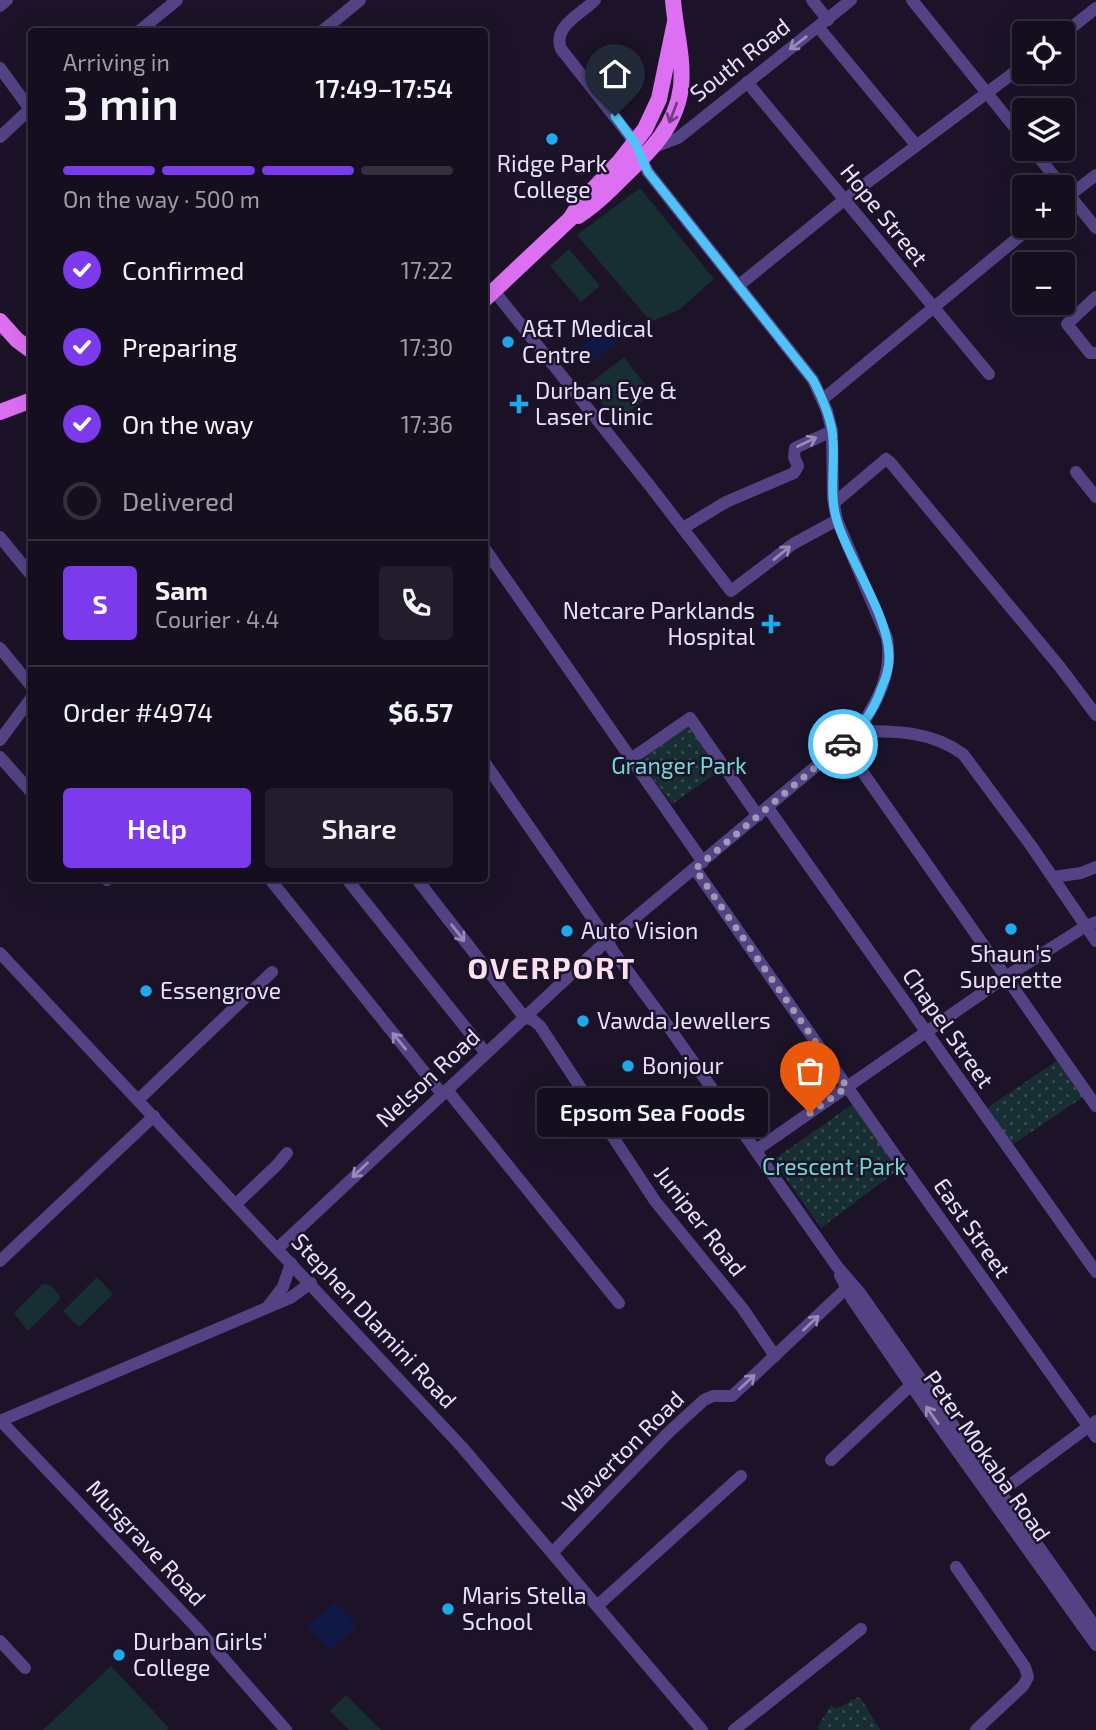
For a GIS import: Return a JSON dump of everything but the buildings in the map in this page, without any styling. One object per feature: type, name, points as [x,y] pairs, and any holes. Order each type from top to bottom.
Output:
[{"type":"main road","points":[[647,154],[666,131],[679,98],[681,63],[673,0]]},
{"type":"main road","name":"South Road","points":[[489,295],[570,219],[582,201],[635,143],[652,117],[659,99],[675,22]]},
{"type":"main road","name":"South Road","points":[[570,219],[589,209],[647,154]]},
{"type":"main road","points":[[0,321],[28,355]]},
{"type":"main road","points":[[17,340],[28,348]]},
{"type":"main road","points":[[0,412],[28,405]]},
{"type":"street","points":[[0,6],[7,0]]},
{"type":"street","points":[[143,28],[177,0]]},
{"type":"street","points":[[326,28],[360,0]]},
{"type":"street","name":"Nelson Road","points":[[278,1248],[485,1052],[608,941],[858,731],[878,699],[886,677],[889,655],[887,638],[837,520],[832,431],[822,399],[813,380],[648,172],[647,154],[635,143],[561,49],[559,34],[595,0]]},
{"type":"street","points":[[812,0],[823,24],[916,145]]},
{"type":"street","name":"South Road","points":[[647,154],[678,138],[851,0]]},
{"type":"street","points":[[912,0],[1012,124]]},
{"type":"street","points":[[1075,25],[1096,8]]},
{"type":"street","points":[[0,68],[28,108]]},
{"type":"street","points":[[738,286],[844,200],[1012,74]]},
{"type":"street","name":"Hope Street","points":[[747,82],[989,374]]},
{"type":"street","points":[[0,137],[28,113]]},
{"type":"street","points":[[1075,191],[1096,175]]},
{"type":"street","points":[[1075,207],[1096,228]]},
{"type":"street","points":[[822,399],[1017,238]]},
{"type":"street","points":[[489,295],[683,528],[731,591],[793,544],[837,520]]},
{"type":"street","points":[[1096,297],[1067,324],[1090,353],[1096,353]]},
{"type":"street","points":[[683,528],[726,502],[794,473],[798,466],[794,457],[795,448],[832,431]]},
{"type":"street","points":[[834,503],[886,459],[1060,667],[1096,715]]},
{"type":"street","points":[[1076,472],[1096,496]]},
{"type":"street","points":[[0,537],[28,571]]},
{"type":"street","name":"East Street","points":[[488,553],[631,759],[847,1087],[1093,1428]]},
{"type":"street","points":[[0,648],[28,682]]},
{"type":"street","points":[[0,740],[28,702]]},
{"type":"street","name":"Chapel Street","points":[[631,759],[690,718],[763,812],[925,1032],[1096,1272]]},
{"type":"street","points":[[858,731],[921,734],[952,746],[963,754],[1091,924],[1096,941]]},
{"type":"street","points":[[843,744],[1096,1106]]},
{"type":"street","points":[[0,757],[28,788]]},
{"type":"street","points":[[488,767],[613,951],[756,1150],[849,1286]]},
{"type":"street","points":[[1053,877],[1081,873],[1096,867]]},
{"type":"street","points":[[272,882],[619,1303]]},
{"type":"street","points":[[349,882],[485,1052]]},
{"type":"street","name":"Juniper Road","points":[[419,882],[524,1017],[533,1020],[540,1027],[655,1201],[743,1309],[775,1356]]},
{"type":"street","points":[[756,1150],[1007,976],[1091,924]]},
{"type":"street","name":"Stephen Dlamini Road","points":[[0,953],[462,1447],[702,1730]]},
{"type":"street","points":[[138,1100],[272,972]]},
{"type":"street","points":[[0,1261],[154,1116]]},
{"type":"street","points":[[236,1204],[287,1153]]},
{"type":"street","points":[[269,1306],[283,1287],[291,1263]]},
{"type":"street","points":[[0,1420],[290,1298],[311,1283]]},
{"type":"street","name":"Waverton Road","points":[[553,1552],[669,1432],[704,1400],[713,1396],[732,1396],[849,1286]]},
{"type":"street","name":"Peter Mokaba Road","points":[[849,1286],[911,1385],[999,1493],[1096,1628]]},
{"type":"street","name":"Peter Mokaba Road","points":[[849,1286],[1096,1645]]},
{"type":"street","points":[[831,1460],[911,1385]]},
{"type":"street","name":"Musgrave Road","points":[[0,1420],[187,1617],[285,1730]]},
{"type":"street","points":[[999,1493],[1093,1428]]},
{"type":"street","points":[[597,1606],[741,1476]]},
{"type":"street","points":[[956,1567],[1025,1667],[1028,1677],[1023,1686],[976,1730]]},
{"type":"street","points":[[734,1730],[861,1629]]},
{"type":"street","points":[[0,1641],[25,1668]]},
{"type":"green space","points":[[640,188],[714,279],[680,309],[651,322],[577,235]]},
{"type":"green space","points":[[569,249],[600,286],[581,302],[550,266]]},
{"type":"green space","points":[[624,357],[652,394],[616,422],[588,385]]},
{"type":"green space","name":"Granger Park","points":[[688,726],[720,771],[672,804],[640,761]]},
{"type":"green space","points":[[1058,1060],[1083,1097],[1012,1145],[987,1108]]},
{"type":"green space","name":"Crescent Park","points":[[853,1104],[898,1170],[821,1228],[773,1160]]},
{"type":"green space","points":[[97,1277],[113,1294],[79,1327],[63,1311]]},
{"type":"green space","points":[[43,1284],[52,1286],[61,1298],[28,1331],[14,1313]]},
{"type":"green space","points":[[111,1666],[169,1728],[167,1730],[43,1730]]},
{"type":"green space","points":[[346,1695],[381,1730],[349,1730],[330,1711]]},
{"type":"green space","points":[[860,1697],[880,1730],[817,1728],[831,1705],[839,1707]]},
{"type":"shaded area","points":[[607,326],[617,342],[591,363],[579,349]]},
{"type":"shaded area","points":[[336,1602],[357,1627],[329,1650],[308,1625]]},
{"type":"way so far","points":[[810,1113],[847,1087],[695,869],[843,744]]},
{"type":"place","name":"Ridge Park College","points":[[552,139]]},
{"type":"place","name":"A&T Medical Centre","points":[[508,342]]},
{"type":"place","name":"Durban Eye & Laser Clinic","points":[[519,404]]},
{"type":"place","name":"Netcare Parklands Hospital","points":[[771,624]]},
{"type":"place","name":"Shaun's Superette","points":[[1011,929]]},
{"type":"place","name":"Auto Vision","points":[[567,931]]},
{"type":"place","name":"Essengrove","points":[[146,991]]},
{"type":"place","name":"Vawda Jewellers","points":[[583,1021]]},
{"type":"place","name":"Bonjour","points":[[628,1066]]},
{"type":"place","name":"Epsom Sea Foods","points":[[810,1113]]},
{"type":"place","name":"Maris Stella School","points":[[448,1609]]},
{"type":"place","name":"Durban Girls' College","points":[[119,1655]]},
{"type":"district","name":"OVERPORT","points":[[552,969]]},
{"type":"route","points":[[615,116],[635,143],[648,172],[813,380],[828,411],[834,442],[833,499],[837,520],[879,617],[887,638],[889,655],[886,677],[878,699],[858,731],[843,744]]}]
